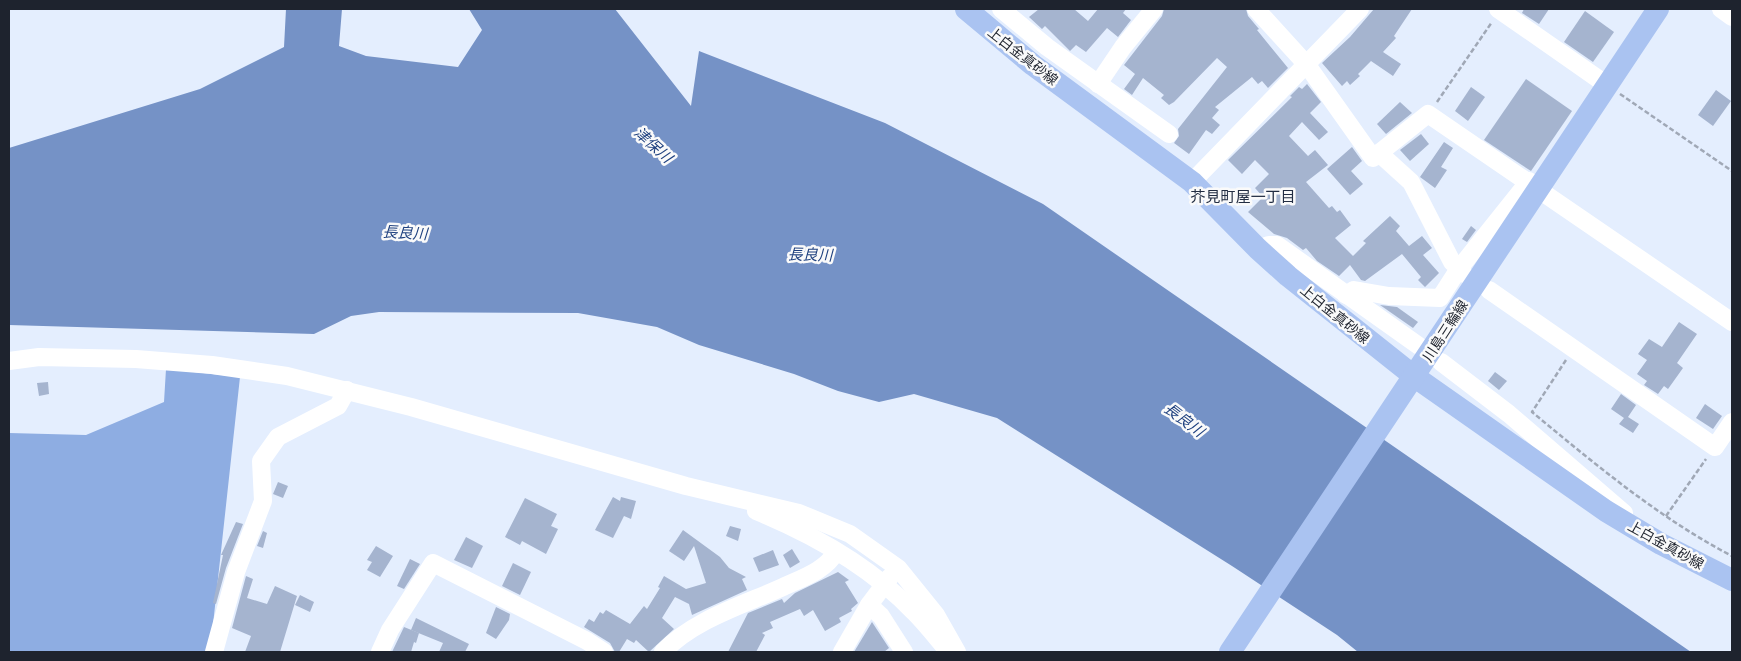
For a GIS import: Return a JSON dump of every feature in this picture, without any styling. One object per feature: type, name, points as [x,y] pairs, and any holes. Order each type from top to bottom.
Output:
[{"type":"main road","name":"上白金真砂線","points":[[966,9],[1033,65],[1192,182],[1258,249],[1295,282],[1415,377],[1606,511],[1661,544],[1732,580]]},
{"type":"main road","name":"川島三輪線","points":[[1230,652],[1415,377],[1533,184],[1607,85],[1658,9]]},
{"type":"street","points":[[1001,9],[1047,47],[1169,134]]},
{"type":"street","points":[[1098,84],[1123,47],[1154,9]]},
{"type":"street","points":[[1256,9],[1307,65],[1373,158],[1428,114],[1533,184],[1732,322]]},
{"type":"street","points":[[1192,182],[1360,9]]},
{"type":"street","points":[[1498,9],[1607,85]]},
{"type":"street","points":[[1721,9],[1732,16]]},
{"type":"street","points":[[1379,153],[1411,182],[1452,262],[1461,272]]},
{"type":"street","points":[[1346,295],[1354,290],[1389,296],[1440,298],[1533,184]]},
{"type":"street","points":[[1258,249],[1269,245],[1277,245],[1418,346]]},
{"type":"street","points":[[1488,290],[1715,447],[1732,422]]},
{"type":"street","points":[[9,361],[39,357],[126,359],[212,365],[287,376],[347,390],[686,486],[799,513],[850,534],[898,568],[936,614],[957,652]]},
{"type":"street","points":[[1441,362],[1509,414],[1661,544]]},
{"type":"street","points":[[214,652],[236,572],[263,501],[261,461],[278,437],[338,406],[347,390]]},
{"type":"street","points":[[686,486],[796,528],[836,552],[883,585],[914,611],[948,652]]},
{"type":"street","points":[[663,652],[672,642],[707,621],[810,575],[830,562],[836,552]]},
{"type":"street","points":[[380,652],[390,630],[433,562],[588,641],[604,652]]},
{"type":"street","points":[[842,652],[869,605],[898,568]]},
{"type":"street","points":[[869,605],[881,616],[904,652]]},
{"type":"path","points":[[1428,114],[1498,9]]},
{"type":"path","points":[[1607,85],[1732,171]]},
{"type":"path","points":[[1574,349],[1532,412],[1608,475],[1666,516],[1732,556]]},
{"type":"path","points":[[1666,516],[1715,447]]},
{"type":"shaded area","points":[[166,369],[240,377],[210,652],[9,652],[9,433],[86,435],[164,402]]},
{"type":"water","points":[[286,9],[342,9],[339,46],[366,56],[458,67],[482,30],[469,9],[615,9],[691,106],[699,51],[885,123],[1043,204],[1691,652],[1358,652],[1337,635],[1232,566],[997,418],[914,394],[879,402],[838,391],[794,374],[699,345],[657,327],[578,313],[379,312],[351,316],[314,334],[9,325],[9,148],[200,89],[284,47]]},
{"type":"building","points":[[1039,9],[1074,9],[1088,21],[1098,9],[1126,9],[1123,13],[1131,20],[1118,37],[1107,28],[1086,52],[1076,45],[1070,51],[1045,26],[1042,29],[1029,17]]},
{"type":"building","points":[[1164,9],[1246,9],[1248,16],[1259,29],[1257,30],[1288,68],[1268,88],[1262,81],[1258,84],[1252,77],[1215,107],[1219,110],[1212,118],[1220,125],[1212,134],[1206,130],[1189,154],[1174,143],[1179,136],[1178,129],[1227,67],[1217,58],[1169,105],[1161,98],[1164,95],[1143,78],[1132,95],[1124,89],[1135,74],[1124,65],[1162,16]]},
{"type":"building","points":[[1374,9],[1412,9],[1394,36],[1396,38],[1383,52],[1401,64],[1393,76],[1371,61],[1358,74],[1360,76],[1350,85],[1347,81],[1342,86],[1322,63],[1350,37]]},
{"type":"building","points":[[1524,9],[1549,9],[1539,24],[1522,13]]},
{"type":"building","points":[[1585,11],[1614,32],[1593,62],[1564,42]]},
{"type":"building","points":[[1526,79],[1572,111],[1531,171],[1484,140]]},
{"type":"building","points":[[1307,84],[1321,102],[1310,113],[1328,132],[1319,140],[1302,122],[1289,136],[1308,156],[1315,150],[1328,165],[1306,182],[1329,208],[1332,206],[1337,212],[1340,210],[1351,225],[1335,238],[1353,256],[1366,243],[1363,241],[1390,216],[1400,226],[1396,231],[1409,246],[1422,236],[1432,248],[1423,255],[1439,273],[1425,287],[1418,280],[1421,277],[1402,254],[1365,281],[1361,280],[1350,265],[1339,276],[1317,261],[1306,248],[1303,250],[1287,238],[1274,234],[1248,212],[1263,197],[1255,188],[1269,174],[1255,160],[1242,174],[1228,160],[1292,97],[1290,96],[1299,87],[1302,89]]},
{"type":"building","points":[[1471,87],[1485,97],[1468,121],[1455,111]]},
{"type":"building","points":[[1716,90],[1731,101],[1713,126],[1698,115]]},
{"type":"building","points":[[1400,102],[1412,113],[1386,134],[1377,124]]},
{"type":"building","points":[[1421,134],[1429,144],[1410,161],[1400,150]]},
{"type":"building","points":[[1444,142],[1453,148],[1441,167],[1447,170],[1435,188],[1420,177]]},
{"type":"building","points":[[1352,147],[1362,161],[1351,171],[1363,184],[1350,195],[1327,169]]},
{"type":"building","points":[[1471,226],[1476,230],[1467,242],[1462,239]]},
{"type":"building","points":[[1380,305],[1397,307],[1418,322],[1413,328]]},
{"type":"building","points":[[1679,322],[1697,334],[1677,363],[1683,368],[1668,389],[1664,386],[1658,394],[1644,385],[1647,381],[1637,374],[1647,360],[1638,354],[1649,339],[1662,347]]},
{"type":"building","points":[[1495,372],[1507,381],[1499,390],[1488,381]]},
{"type":"building","points":[[48,382],[49,394],[39,396],[37,383]]},
{"type":"building","points":[[1621,394],[1636,405],[1628,417],[1639,424],[1633,433],[1619,424],[1624,418],[1611,409]]},
{"type":"building","points":[[1705,404],[1722,416],[1713,429],[1696,418]]},
{"type":"building","points":[[278,482],[288,486],[283,498],[273,494]]},
{"type":"building","points":[[613,497],[620,501],[621,497],[636,501],[631,519],[624,516],[613,538],[595,530]]},
{"type":"building","points":[[525,498],[557,514],[551,526],[558,529],[546,554],[522,541],[520,545],[505,537]]},
{"type":"building","points":[[236,522],[243,524],[226,568],[216,604],[213,603],[223,555],[221,555]]},
{"type":"building","points":[[730,526],[741,529],[738,541],[726,536]]},
{"type":"building","points":[[683,530],[720,557],[729,568],[746,577],[742,579],[747,590],[692,615],[689,604],[675,597],[662,618],[674,629],[649,652],[636,640],[634,643],[627,639],[619,652],[615,652],[610,643],[584,627],[589,619],[594,622],[600,612],[603,614],[606,610],[630,624],[644,606],[647,609],[660,588],[658,587],[664,576],[686,589],[706,583],[694,546],[684,561],[669,551]]},
{"type":"building","points":[[263,531],[267,533],[263,548],[257,546]]},
{"type":"building","points":[[466,537],[483,546],[472,568],[454,560]]},
{"type":"building","points":[[376,546],[393,556],[380,577],[367,570],[372,562],[367,560]]},
{"type":"building","points":[[792,549],[800,562],[790,568],[783,555]]},
{"type":"building","points":[[773,550],[779,565],[759,572],[753,558]]},
{"type":"building","points":[[410,559],[420,564],[404,589],[397,586]]},
{"type":"building","points":[[513,563],[531,572],[520,595],[502,586]]},
{"type":"building","points":[[838,572],[849,580],[845,582],[858,603],[851,609],[852,611],[839,618],[841,622],[825,631],[813,610],[804,616],[800,609],[770,622],[773,628],[762,633],[765,635],[756,652],[728,652],[748,613],[782,599],[784,603],[795,593]]},
{"type":"building","points":[[246,576],[253,579],[247,598],[267,604],[275,586],[297,596],[280,652],[245,652],[251,636],[232,628]]},
{"type":"building","points":[[300,595],[314,602],[310,612],[295,605]]},
{"type":"building","points":[[496,607],[510,614],[509,620],[496,639],[486,633]]},
{"type":"building","points":[[416,618],[469,644],[465,652],[439,652],[443,643],[411,630]]},
{"type":"building","points":[[872,622],[889,648],[884,652],[854,652]]},
{"type":"building","points":[[404,627],[419,633],[416,643],[414,642],[411,652],[392,652]]},
{"type":"district","name":"芥見町屋一丁目","points":[[1243,197]]},
{"type":"water label","name":"津保川","points":[[653,145]]},
{"type":"water label","name":"長良川","points":[[405,233]]},
{"type":"water label","name":"長良川","points":[[810,255]]},
{"type":"water label","name":"長良川","points":[[1184,420]]}]
